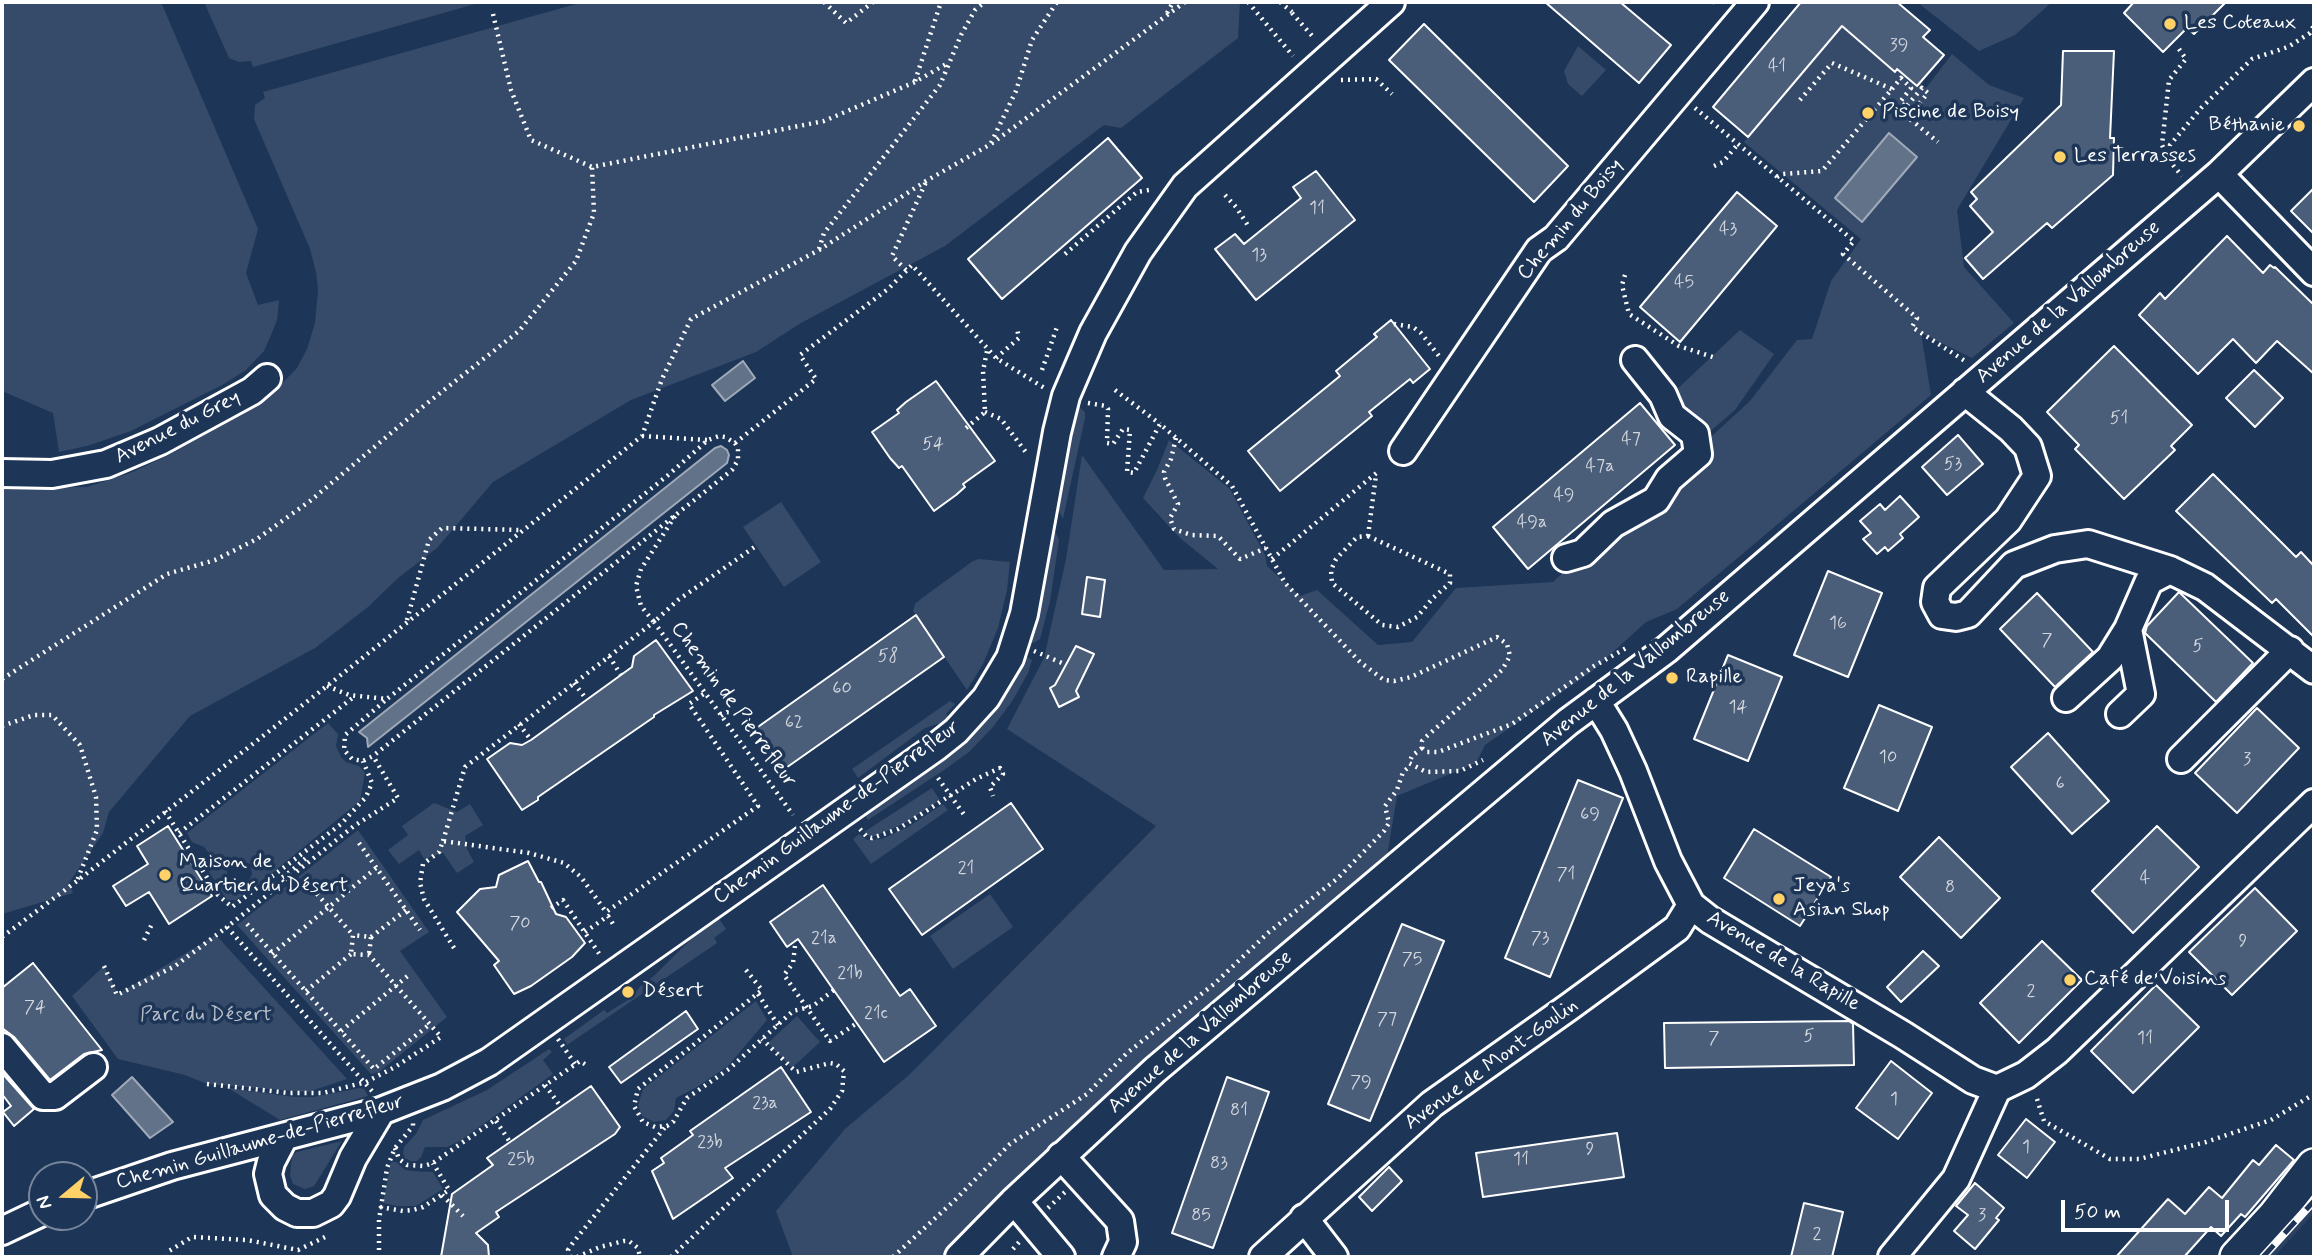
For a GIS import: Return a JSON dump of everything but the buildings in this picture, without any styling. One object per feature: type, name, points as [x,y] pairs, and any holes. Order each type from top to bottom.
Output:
[{"type":"main road","points":[[2237,1257],[2275,1216],[2314,1166]]},
{"type":"street","name":"Chemin Guillaume-de-Pierrefleur","points":[[98,1191],[172,1166],[381,1111],[442,1087],[489,1062],[936,747],[970,716],[986,698],[1010,658],[1024,614],[1066,396],[1093,333],[1138,252],[1185,186],[1199,172],[1391,2]]},
{"type":"street","name":"Chemin du Boisy","points":[[1403,451],[1539,250],[1556,238],[1755,2]]},
{"type":"street","name":"Avenue de la Vallombreuse","points":[[959,1257],[1061,1156],[1166,1061],[1568,722],[1667,649],[2219,174],[2314,82]]},
{"type":"street","points":[[2219,174],[2314,272]]},
{"type":"street","points":[[1566,558],[1583,553],[1613,524],[1656,500],[1669,479],[1698,454],[1695,434],[1672,416],[1663,395],[1635,360]]},
{"type":"street","name":"Avenue du Grey","points":[[2,473],[52,474],[106,464],[160,441],[252,391],[267,378]]},
{"type":"street","points":[[1965,393],[2011,429],[2028,447],[2037,476],[2008,520],[1937,588],[1935,601],[1942,615],[1956,617],[1968,614],[2014,565],[2055,549],[2088,544],[2170,570],[2204,587],[2314,670]]},
{"type":"street","points":[[2066,698],[2110,658],[2129,629],[2149,580],[2170,570]]},
{"type":"street","points":[[2120,714],[2141,694],[2129,629]]},
{"type":"street","points":[[2181,759],[2290,650]]},
{"type":"street","name":"Avenue de la Rapille","points":[[1596,701],[1619,741],[1668,861],[1691,905],[1710,920],[1973,1080],[1997,1089]]},
{"type":"street","points":[[1892,1257],[1956,1179],[1997,1089],[2026,1075],[2057,1051],[2314,803]]},
{"type":"street","name":"Avenue de Mont-Goulin","points":[[1263,1257],[1432,1104],[1676,928],[1691,905]]},
{"type":"street","points":[[2,1047],[43,1096],[55,1096],[93,1067]]},
{"type":"street","points":[[284,1137],[268,1174],[273,1195],[285,1208],[297,1213],[313,1213],[331,1203],[344,1184],[353,1158],[381,1111]]},
{"type":"street","points":[[1061,1156],[1120,1220],[1126,1252]]},
{"type":"street","points":[[1014,1201],[1062,1257]]},
{"type":"street","points":[[1304,1218],[1334,1257]]},
{"type":"street","points":[[2,1231],[28,1219]]},
{"type":"path","points":[[824,2],[846,23],[873,2]]},
{"type":"path","points":[[915,82],[941,2]]},
{"type":"path","points":[[819,250],[824,233],[940,85],[975,10],[985,2]]},
{"type":"path","points":[[991,144],[1016,91],[1032,40],[1056,2]]},
{"type":"path","points":[[1165,16],[1173,2]]},
{"type":"path","points":[[2,937],[327,686],[642,436],[662,379],[691,319],[819,250],[926,181],[991,144],[1185,2]]},
{"type":"path","points":[[1248,2],[1293,56]]},
{"type":"path","points":[[1280,2],[1314,38]]},
{"type":"path","points":[[493,14],[511,90],[531,141],[592,166],[824,121],[915,82],[948,63]]},
{"type":"path","points":[[2168,159],[2170,145],[2202,108],[2252,59],[2288,47],[2310,33],[2314,25]]},
{"type":"path","points":[[2179,49],[2186,59],[2169,80],[2162,145],[2168,159],[2187,182]]},
{"type":"path","points":[[1799,101],[1832,63],[1892,89]]},
{"type":"path","points":[[1777,177],[1783,174],[1822,171],[1901,78],[1911,88],[1900,102],[1906,107],[1922,88],[1928,93],[1907,116],[1938,142]]},
{"type":"path","points":[[1341,80],[1376,79],[1392,94]]},
{"type":"path","points":[[1693,106],[1854,241],[1843,254],[1917,318],[1912,327],[1966,360]]},
{"type":"path","points":[[1714,166],[1723,162],[1738,144]]},
{"type":"path","points":[[2127,156],[2168,159]]},
{"type":"path","points":[[2,679],[167,575],[215,560],[257,539],[310,501],[416,412],[519,331],[576,261],[594,212],[592,166]]},
{"type":"path","points":[[906,270],[892,256],[926,181]]},
{"type":"path","points":[[1065,254],[1137,192],[1149,190]]},
{"type":"path","points":[[1225,195],[1249,227]]},
{"type":"path","points":[[735,443],[816,379],[800,355],[888,289],[912,265],[988,351],[1043,387]]},
{"type":"path","points":[[1625,275],[1622,285],[1629,314],[1679,346],[1717,358]]},
{"type":"path","points":[[1042,370],[1058,324]]},
{"type":"path","points":[[1394,324],[1413,327],[1421,333],[1428,339],[1440,359]]},
{"type":"path","points":[[996,358],[1019,338],[1017,329]]},
{"type":"path","points":[[985,412],[983,371],[988,351]]},
{"type":"path","points":[[893,1257],[1010,1144],[1087,1094],[1127,1053],[1214,984],[1269,932],[1338,878],[1384,831],[1389,822],[1385,806],[1397,790],[1403,772],[1410,765],[1409,760],[1422,748],[1422,741],[1502,670],[1510,656],[1507,644],[1497,637],[1411,677],[1384,680],[1360,662],[1286,583],[1232,486],[1160,424],[1115,390]]},
{"type":"path","points":[[1092,404],[1106,406],[1108,409],[1107,443],[1113,444],[1123,429],[1130,430],[1126,469],[1130,474],[1134,473],[1160,424]]},
{"type":"path","points":[[966,428],[985,412]]},
{"type":"path","points":[[985,412],[1001,419],[1028,455]]},
{"type":"path","points":[[642,436],[708,440]]},
{"type":"path","points":[[725,436],[735,443],[739,454],[736,466],[373,756],[363,761],[347,755],[343,745],[345,735],[708,440],[725,436]]},
{"type":"path","points":[[1176,438],[1171,459],[1164,472],[1178,504],[1170,518],[1174,529],[1191,535],[1218,536],[1240,559],[1266,548]]},
{"type":"path","points":[[1272,559],[1378,471],[1368,536]]},
{"type":"path","points":[[677,513],[641,569],[636,586],[640,606],[654,622],[678,600],[756,546]]},
{"type":"path","points":[[407,621],[429,541],[442,528],[522,530]]},
{"type":"path","points":[[1368,536],[1450,574],[1450,583],[1417,617],[1398,627],[1382,625],[1332,583],[1331,570],[1336,559],[1357,537],[1368,536]]},
{"type":"path","name":"Chemin de Pierrefleur","points":[[443,841],[465,767],[654,622],[793,815]]},
{"type":"path","points":[[1422,748],[1426,752],[1438,752],[1512,724],[1594,666],[1626,646],[1631,647]]},
{"type":"path","points":[[1044,654],[1062,663]]},
{"type":"path","points":[[609,656],[621,675]]},
{"type":"path","points":[[573,683],[587,700]]},
{"type":"path","points":[[327,686],[355,696],[387,699]]},
{"type":"path","points":[[454,948],[424,899],[420,883],[423,864],[439,852],[443,841],[528,853],[564,863],[581,877],[606,912],[758,806],[689,704],[705,693]]},
{"type":"path","points":[[179,833],[355,696]]},
{"type":"path","points":[[721,716],[727,712],[739,712]]},
{"type":"path","points":[[2,726],[34,715],[52,715],[80,745],[96,797],[97,830],[77,881]]},
{"type":"path","points":[[519,724],[531,740]]},
{"type":"path","points":[[104,966],[117,995],[175,966],[354,826],[398,798],[373,756]]},
{"type":"path","points":[[1410,765],[1426,772],[1448,773],[1469,768],[1486,758]]},
{"type":"path","points":[[165,811],[218,895],[232,907],[293,865],[341,824],[366,797],[372,783],[363,761]]},
{"type":"path","points":[[860,829],[867,837],[885,835],[910,823],[976,779],[1000,768],[1003,774],[990,787],[993,796]]},
{"type":"path","points":[[938,778],[965,816]]},
{"type":"path","points":[[359,843],[420,930]]},
{"type":"path","points":[[283,883],[280,879],[293,865],[306,858],[309,862]]},
{"type":"path","points":[[272,954],[376,868]]},
{"type":"path","points":[[303,878],[353,935],[371,937],[406,910]]},
{"type":"path","points":[[551,908],[564,900],[605,961]]},
{"type":"path","points":[[585,932],[608,916],[613,924]]},
{"type":"path","points":[[144,940],[153,922]]},
{"type":"path","points":[[247,924],[374,1069],[430,1024]]},
{"type":"path","points":[[227,927],[368,1085]]},
{"type":"path","points":[[351,954],[353,935]]},
{"type":"path","points":[[369,955],[371,937]]},
{"type":"path","points":[[795,946],[793,962],[784,975],[830,1041],[857,1023]]},
{"type":"path","points":[[207,1084],[309,1094],[368,1085],[441,1037],[369,955],[351,954],[306,991]]},
{"type":"path","points":[[667,1126],[649,1126],[639,1118],[634,1106],[638,1089],[762,990],[746,970]]},
{"type":"path","points":[[341,1031],[410,974]]},
{"type":"path","points":[[570,1257],[568,1250],[572,1244],[667,1126],[678,1117],[687,1098],[729,1069],[793,1011],[813,1006],[834,990]]},
{"type":"path","points":[[758,994],[778,1026]]},
{"type":"path","points":[[671,1257],[830,1108],[842,1091],[844,1071],[836,1064],[830,1063],[796,1072],[762,1039]]},
{"type":"path","points":[[564,1048],[575,1064]]},
{"type":"path","points":[[395,1148],[399,1159],[407,1165],[424,1166],[433,1163],[575,1064],[580,1061],[588,1066]]},
{"type":"path","points":[[545,1085],[561,1107]]},
{"type":"path","points":[[2037,1099],[2044,1121],[2110,1160],[2139,1159],[2206,1142],[2271,1120],[2314,1095]]},
{"type":"path","points":[[379,1257],[380,1207],[387,1168],[395,1148],[413,1126],[413,1115]]},
{"type":"path","points":[[496,1121],[510,1142]]},
{"type":"path","points":[[380,1207],[413,1210],[442,1195],[449,1189],[433,1163]]},
{"type":"path","points":[[442,1195],[463,1216]]},
{"type":"path","points":[[168,1257],[169,1251],[192,1237],[247,1240],[298,1250],[325,1237],[333,1219],[331,1203]]},
{"type":"path","points":[[577,1257],[600,1247],[625,1241],[638,1248],[640,1257]]},
{"type":"shaded area","points":[[1889,133],[1917,157],[1862,222],[1835,198]]},
{"type":"shaded area","points":[[743,361],[755,378],[725,401],[712,385]]},
{"type":"shaded area","points":[[721,446],[729,455],[727,463],[368,747],[367,738],[359,732],[715,448]]},
{"type":"shaded area","points":[[132,1077],[173,1122],[150,1138],[112,1095]]},
{"type":"shaded area","points":[[2314,1191],[2314,1213],[2274,1257],[2254,1257]]},
{"type":"green space","points":[[2,2],[161,2],[258,229],[246,273],[258,305],[279,300],[277,320],[264,351],[246,370],[131,431],[59,452],[53,413],[2,391]]},
{"type":"green space","points":[[204,2],[482,2],[253,67],[251,61],[239,62],[229,58]]},
{"type":"green space","points":[[583,2],[1240,2],[1238,38],[1121,128],[1104,125],[945,246],[801,323],[756,352],[631,400],[493,482],[437,548],[315,648],[190,716],[109,812],[103,833],[69,883],[73,893],[2,914],[2,488],[87,487],[130,473],[167,456],[264,402],[297,368],[307,349],[315,323],[318,290],[316,272],[310,249],[254,119],[255,105],[265,98],[263,92]]},
{"type":"green space","points":[[1917,2],[2052,2],[2015,35],[1979,51]]},
{"type":"green space","points":[[1842,26],[1917,86],[1920,83],[1926,88],[1952,54],[1989,85],[2024,98],[1957,210],[1964,267],[2014,323],[1972,358],[1921,333],[1931,395],[1677,609],[1646,622],[1591,672],[1485,745],[1476,763],[1397,796],[1387,856],[1115,1089],[956,1257],[793,1257],[776,1211],[845,1129],[909,1075],[1156,826],[1007,729],[1044,658],[1066,559],[1082,455],[1164,570],[1218,569],[1180,538],[1143,498],[1169,440],[1230,489],[1265,555],[1267,566],[1300,596],[1317,590],[1378,645],[1412,642],[1456,588],[1553,582],[1750,401],[1797,340],[1812,339],[1831,281],[1861,239],[1744,142]]},
{"type":"green space","points":[[1578,46],[1606,70],[1582,96],[1568,84],[1564,71]]},
{"type":"green space","points":[[1740,330],[1774,354],[1735,410],[1706,435],[1673,393]]},
{"type":"green space","points":[[1078,406],[1085,412],[1085,418],[1063,519],[1056,505]]},
{"type":"green space","points":[[781,502],[821,562],[784,587],[743,527]]},
{"type":"green space","points":[[1052,529],[1059,540],[1050,601],[1040,639],[1033,643],[1030,642],[1042,598]]},
{"type":"green space","points":[[979,559],[1010,562],[998,628],[983,664],[967,690],[913,611],[915,604],[922,598]]},
{"type":"green space","points":[[1025,656],[1032,660],[1028,673],[993,727],[969,752],[868,820],[863,812],[940,762],[986,722]]},
{"type":"green space","points":[[950,701],[955,704],[946,714],[950,720],[925,728],[858,778],[852,769]]},
{"type":"green space","points":[[328,723],[338,734],[336,746],[341,757],[346,762],[359,766],[365,773],[360,801],[255,887],[249,880],[252,874],[250,864],[239,859],[232,862],[227,872],[229,879],[239,884],[246,882],[251,890],[236,900],[227,900],[209,872],[211,859],[208,852],[204,847],[192,842],[187,833]]},
{"type":"green space","points":[[932,788],[940,800],[905,823],[875,836],[864,832]]},
{"type":"green space","points":[[434,803],[457,812],[470,804],[483,825],[465,836],[467,849],[474,862],[457,873],[443,853],[424,859],[419,850],[399,864],[388,850],[408,835],[402,826]]},
{"type":"green space","points":[[943,804],[948,810],[871,864],[853,839],[859,834],[867,840],[882,839],[908,827]]},
{"type":"green space","points":[[358,830],[429,932],[400,951],[447,1017],[379,1072],[371,1074],[237,925]]},
{"type":"green space","points":[[990,894],[1013,927],[953,969],[930,936]]},
{"type":"green space","points":[[718,917],[726,929],[714,938],[717,943],[567,1045],[564,1039],[604,1010],[607,1013],[631,998],[643,983]]},
{"type":"green space","name":"Parc du Désert","points":[[216,935],[347,1079],[308,1092],[207,1084],[185,1075],[118,1059],[72,996],[104,966],[118,994]]},
{"type":"green space","points":[[756,1001],[767,1020],[728,1066],[676,1098],[674,1111],[666,1120],[654,1122],[642,1116],[638,1105],[643,1089]]},
{"type":"green space","points":[[797,1016],[820,1042],[792,1068],[768,1043]]},
{"type":"green space","points":[[549,1049],[552,1052],[543,1060],[553,1074],[460,1141],[447,1147],[425,1147],[417,1161],[405,1158],[404,1147],[416,1134],[423,1120],[487,1090]]},
{"type":"green space","points":[[228,1088],[314,1097],[360,1088],[364,1089],[368,1096],[280,1120]]},
{"type":"green space","points":[[342,1141],[314,1186],[305,1189],[293,1184],[290,1176],[292,1155]]},
{"type":"green space","points":[[391,1162],[396,1162],[405,1170],[433,1172],[443,1189],[416,1206],[383,1203]]},
{"type":"railway","points":[[2263,1257],[2314,1201]]},
{"type":"place","name":"Les Coteaux","points":[[2170,24]]},
{"type":"place","name":"Piscine de Boisy","points":[[1868,113]]},
{"type":"place","name":"Béthanie","points":[[2299,126]]},
{"type":"place","name":"Les Terrasses","points":[[2060,157]]},
{"type":"place","name":"Rapille","points":[[1672,678]]},
{"type":"place","name":"Maison de Quartier du Désert","points":[[165,875]]},
{"type":"place","name":"Jeya's Asian Shop","points":[[1779,899]]},
{"type":"place","name":"Café de Voisins","points":[[2070,980]]},
{"type":"place","name":"Désert","points":[[628,992]]}]
